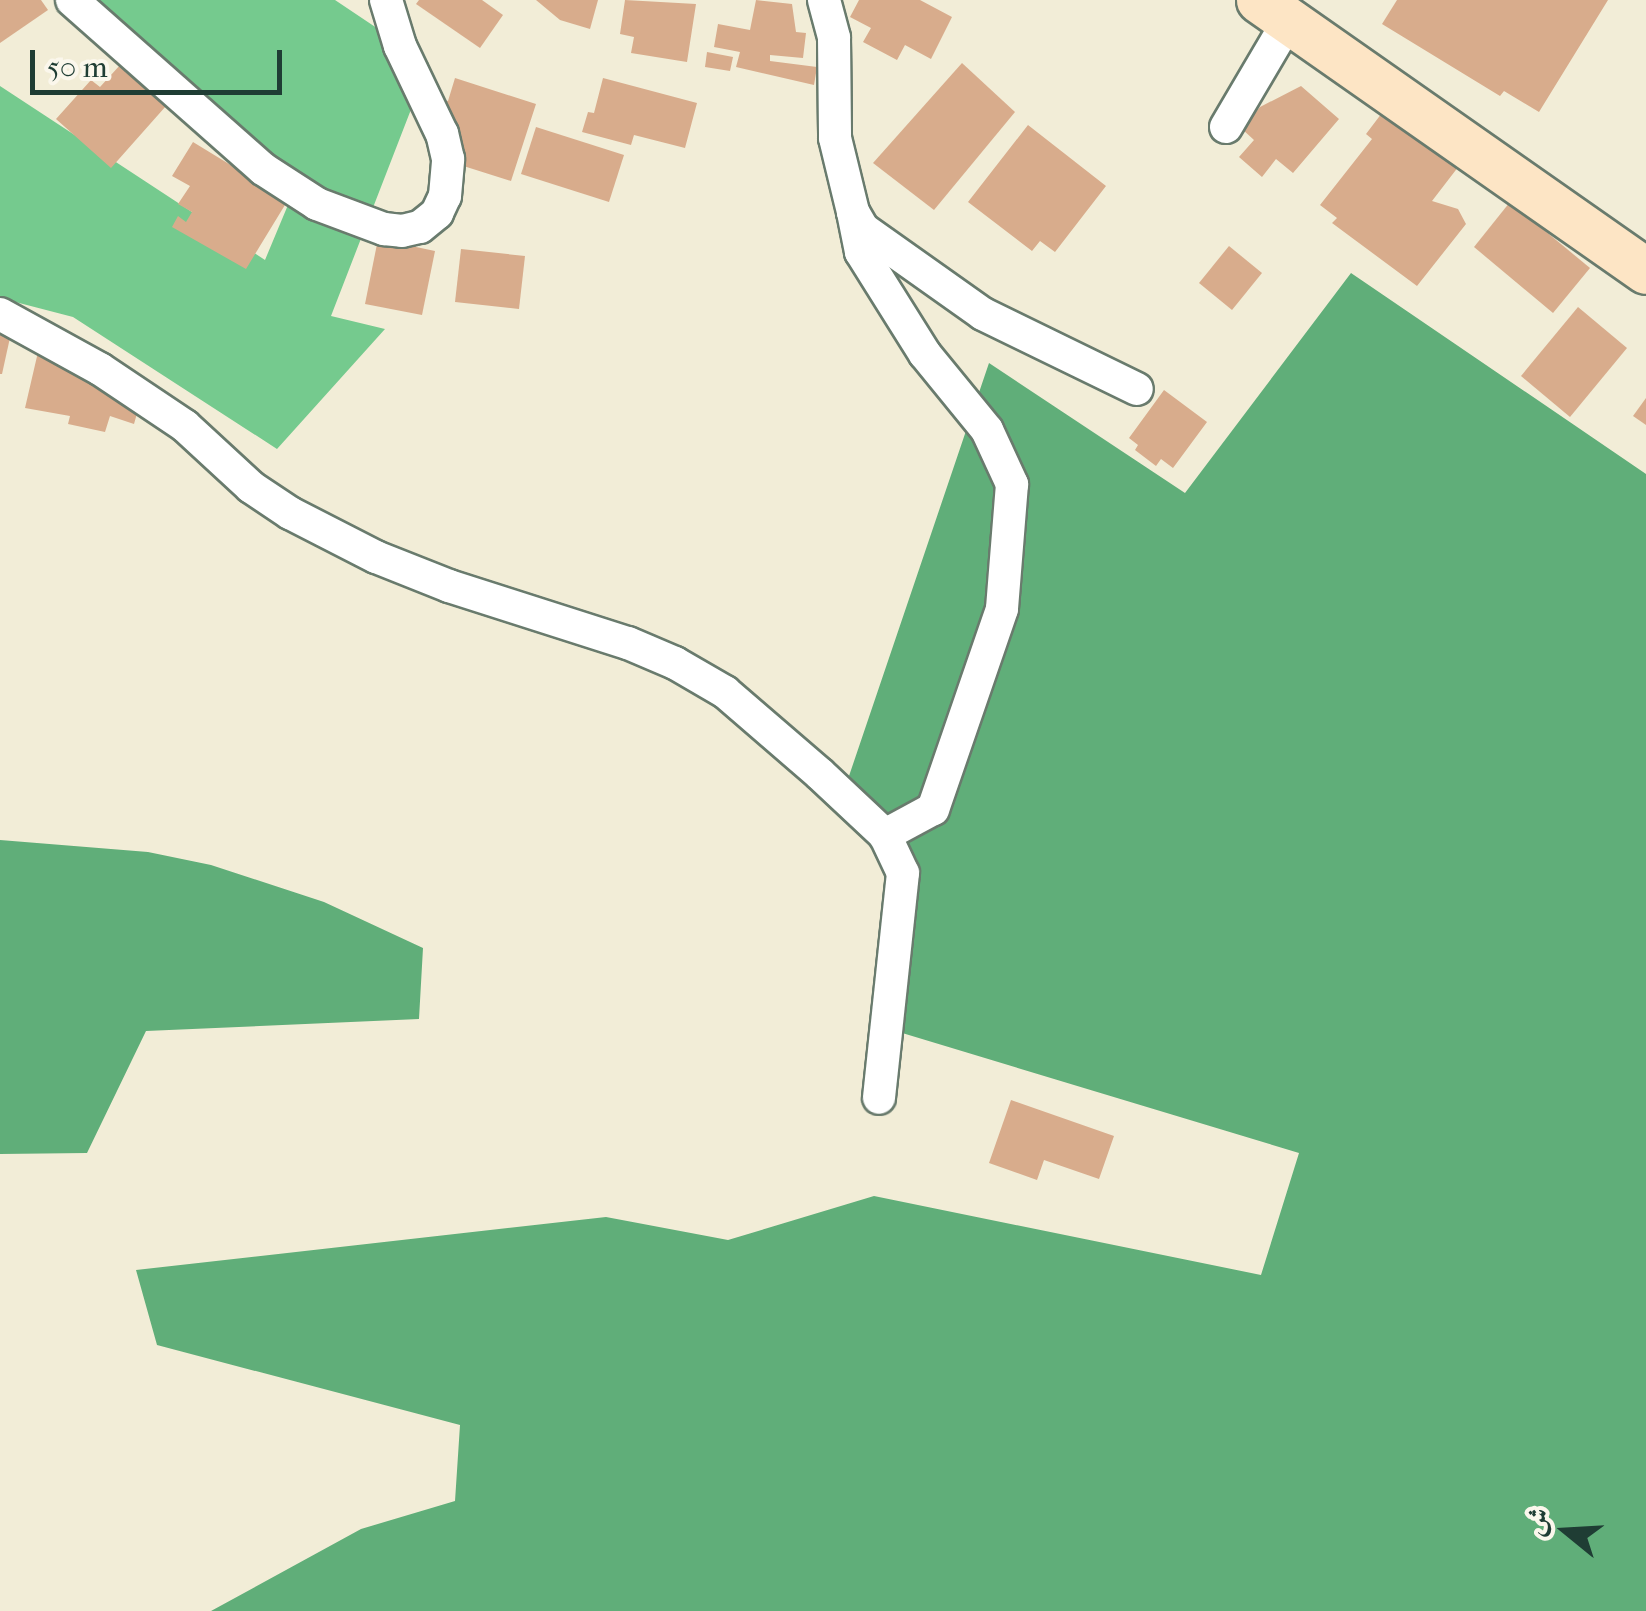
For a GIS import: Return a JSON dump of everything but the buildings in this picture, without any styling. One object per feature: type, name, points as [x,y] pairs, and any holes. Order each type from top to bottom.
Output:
[{"type":"main road","points":[[1274,10],[1646,270]]},
{"type":"street","points":[[72,0],[264,169],[317,204],[384,229],[402,231],[420,227],[436,213],[445,196],[448,159],[442,134],[400,46],[386,0]]},
{"type":"street","points":[[824,0],[834,38],[835,138],[861,252],[925,354],[988,430],[1012,484],[1002,609],[932,809],[885,835]]},
{"type":"street","points":[[1226,128],[1274,10]]},
{"type":"street","points":[[852,212],[864,229],[983,314],[1137,389]]},
{"type":"street","points":[[0,314],[100,369],[185,426],[251,486],[328,534],[449,586],[628,643],[700,676],[725,692],[885,835],[903,874],[879,1098]]},
{"type":"green space","points":[[84,0],[335,0],[429,63],[331,316],[385,329],[277,449],[73,317],[0,298],[0,86],[265,260],[298,181]]},
{"type":"green space","points":[[1351,273],[1646,474],[1646,1611],[211,1611],[361,1529],[455,1501],[460,1425],[157,1345],[136,1270],[606,1217],[728,1240],[874,1196],[1261,1275],[1299,1153],[889,1029],[905,906],[849,776],[989,363],[1185,493]]},
{"type":"green space","points":[[0,840],[148,852],[211,865],[324,902],[423,948],[419,1019],[146,1031],[87,1153],[0,1154]]}]
